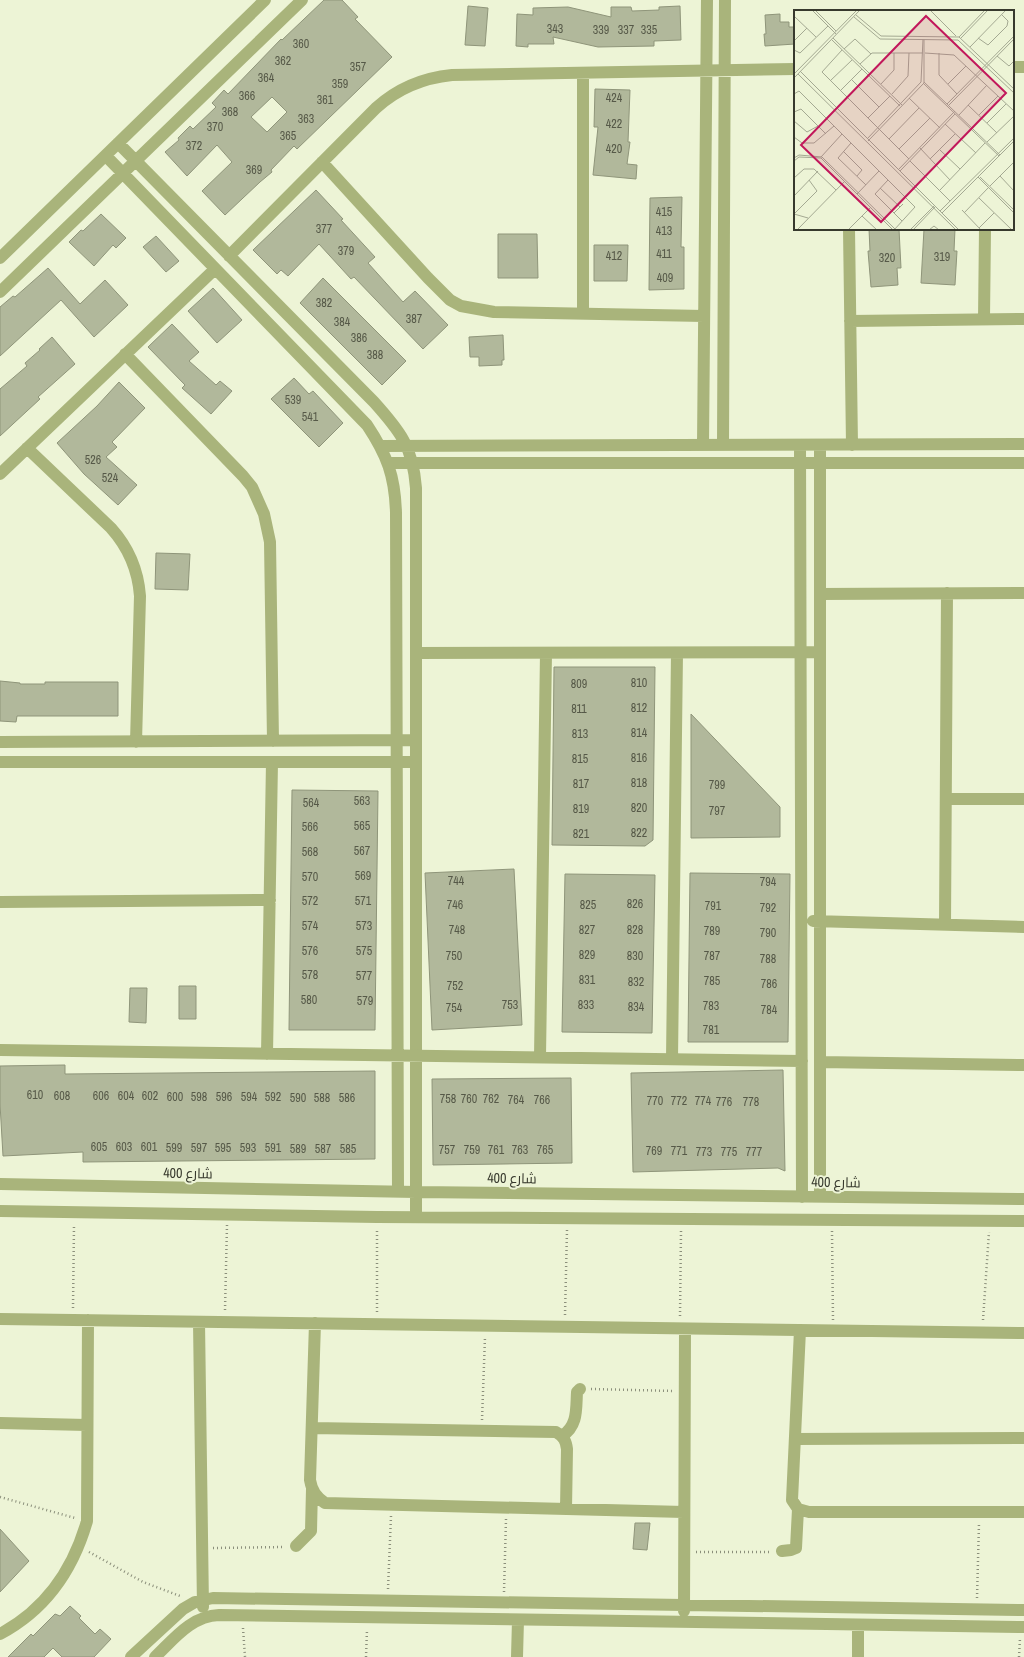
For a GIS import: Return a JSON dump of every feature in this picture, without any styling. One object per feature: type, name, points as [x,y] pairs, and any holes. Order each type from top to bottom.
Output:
[{"type":"street","points":[[0,258],[265,0]]},
{"type":"street","points":[[0,292],[302,0]]},
{"type":"street","points":[[703,445],[705,71],[707,0]]},
{"type":"street","points":[[723,445],[725,0]]},
{"type":"street","points":[[229,256],[385,99],[409,85],[423,80],[452,75],[794,70]]},
{"type":"street","points":[[583,73],[583,314]]},
{"type":"street","points":[[118,143],[374,402],[401,434],[407,445],[412,463],[416,488],[416,1217]]},
{"type":"street","points":[[106,156],[367,425],[381,446],[389,463],[396,497],[398,1192]]},
{"type":"street","points":[[322,162],[428,278],[450,300],[461,306],[494,312],[704,316]]},
{"type":"street","points":[[849,230],[852,444]]},
{"type":"street","points":[[984,320],[985,230]]},
{"type":"street","points":[[0,474],[215,269]]},
{"type":"street","points":[[850,321],[1024,319]]},
{"type":"street","points":[[125,354],[234,465],[252,488],[264,514],[270,542],[273,741]]},
{"type":"street","points":[[381,446],[1024,444]]},
{"type":"street","points":[[800,445],[802,1197]]},
{"type":"street","points":[[820,445],[820,1197]]},
{"type":"street","points":[[27,448],[111,528],[120,538],[133,562],[138,578],[140,596],[136,742]]},
{"type":"street","points":[[389,463],[1024,463]]},
{"type":"street","points":[[946,925],[947,593]]},
{"type":"street","points":[[820,594],[1024,593]]},
{"type":"street","points":[[416,653],[820,652]]},
{"type":"street","points":[[540,1057],[546,653]]},
{"type":"street","points":[[672,1059],[677,653]]},
{"type":"street","points":[[0,742],[416,740]]},
{"type":"street","points":[[0,762],[416,762]]},
{"type":"street","points":[[267,1054],[272,762]]},
{"type":"street","points":[[946,799],[1024,799]]},
{"type":"street","points":[[0,902],[270,900]]},
{"type":"street","points":[[802,920],[1024,927]]},
{"type":"street","points":[[0,1050],[802,1061]]},
{"type":"street","points":[[820,1062],[1024,1065]]},
{"type":"street","name":"شارع 400","points":[[0,1184],[398,1192],[1024,1199]]},
{"type":"street","points":[[0,1211],[378,1217],[1024,1222]]},
{"type":"street","points":[[0,1319],[1024,1333]]},
{"type":"street","points":[[0,1634],[25,1618],[51,1593],[68,1568],[79,1546],[87,1521],[88,1320]]},
{"type":"street","points":[[199,1322],[202,1548],[199,1601],[204,1616]]},
{"type":"street","points":[[296,1546],[311,1531],[312,1489],[310,1480],[315,1323]]},
{"type":"street","points":[[682,1328],[684,1391],[684,1622]]},
{"type":"street","points":[[777,1552],[796,1548],[798,1509],[792,1500],[800,1330]]},
{"type":"street","points":[[562,1436],[572,1428],[574,1423],[577,1392],[580,1389]]},
{"type":"street","points":[[0,1423],[87,1425]]},
{"type":"street","points":[[312,1428],[556,1432],[562,1436],[566,1442],[566,1509]]},
{"type":"street","points":[[795,1439],[1024,1438]]},
{"type":"street","points":[[312,1489],[317,1498],[325,1503],[392,1506],[684,1512]]},
{"type":"street","points":[[798,1509],[809,1512],[1024,1512]]},
{"type":"street","points":[[131,1657],[177,1614],[199,1601],[225,1598],[1024,1610]]},
{"type":"street","points":[[155,1657],[188,1625],[204,1616],[219,1614],[1022,1627]]},
{"type":"street","points":[[518,1620],[518,1657]]},
{"type":"street","points":[[858,1625],[858,1657]]},
{"type":"path","points":[[73,1320],[74,1212]]},
{"type":"path","points":[[224,1322],[227,1215]]},
{"type":"path","points":[[376,1324],[378,1217]]},
{"type":"path","points":[[565,1327],[568,1218]]},
{"type":"path","points":[[682,1219],[682,1328]]},
{"type":"path","points":[[832,1220],[833,1331]]},
{"type":"path","points":[[982,1333],[990,1221]]},
{"type":"path","points":[[482,1430],[485,1326]]},
{"type":"path","points":[[580,1389],[684,1391]]},
{"type":"path","points":[[0,1497],[87,1521]]},
{"type":"path","points":[[388,1600],[392,1506]]},
{"type":"path","points":[[503,1602],[506,1508]]},
{"type":"path","points":[[977,1609],[979,1512]]},
{"type":"path","points":[[79,1546],[144,1582],[199,1601]]},
{"type":"path","points":[[202,1548],[296,1546]]},
{"type":"path","points":[[684,1551],[777,1552]]},
{"type":"path","points":[[241,1615],[245,1657]]},
{"type":"path","points":[[366,1657],[367,1617]]},
{"type":"path","points":[[1019,1657],[1022,1627]]},
{"type":"building","points":[[324,0],[342,0],[358,17],[355,19],[392,57],[297,149],[294,146],[271,170],[272,172],[225,215],[202,191],[232,162],[217,145],[187,176],[165,152],[179,140],[178,138],[190,126],[193,129],[216,107],[212,103],[224,90],[228,94],[281,39],[282,40]],"holes":[[[272,97],[287,112],[267,132],[251,117]]]},
{"type":"building","points":[[468,6],[488,8],[485,46],[465,45]]},
{"type":"building","points":[[680,6],[681,40],[654,41],[654,46],[598,47],[553,37],[554,44],[528,44],[528,47],[516,46],[517,14],[533,15],[533,8],[568,7],[611,17],[611,7],[631,7],[632,11],[659,10],[659,7]]},
{"type":"building","points":[[780,14],[780,22],[789,22],[789,27],[794,27],[794,44],[765,46],[765,15]]},
{"type":"building","points":[[595,89],[630,90],[628,142],[630,142],[627,164],[637,165],[636,179],[593,175],[598,127],[594,127]]},
{"type":"building","points":[[316,190],[375,257],[368,263],[403,302],[415,291],[448,325],[423,349],[354,277],[351,279],[319,244],[288,276],[281,270],[277,274],[253,250]]},
{"type":"building","points":[[682,197],[681,247],[684,247],[684,289],[649,290],[650,198]]},
{"type":"building","points":[[101,214],[126,238],[116,248],[113,245],[94,266],[69,242]]},
{"type":"building","points":[[869,230],[899,230],[901,268],[897,268],[898,285],[871,287],[868,251],[870,251]]},
{"type":"building","points":[[924,230],[955,230],[954,251],[957,251],[955,285],[921,283]]},
{"type":"building","points":[[498,234],[537,234],[538,278],[498,278]]},
{"type":"building","points":[[156,236],[179,261],[166,272],[143,247]]},
{"type":"building","points":[[594,245],[628,245],[627,281],[594,281]]},
{"type":"building","points":[[48,268],[80,304],[105,280],[128,305],[94,337],[61,300],[0,356],[0,307],[13,296],[15,297]]},
{"type":"building","points":[[323,278],[406,361],[382,385],[300,303]]},
{"type":"building","points":[[213,288],[242,320],[217,343],[188,311]]},
{"type":"building","points":[[172,324],[199,352],[189,361],[216,385],[220,381],[232,391],[211,414],[182,388],[185,385],[148,347]]},
{"type":"building","points":[[503,335],[504,360],[502,360],[502,365],[479,366],[479,357],[470,357],[469,337]]},
{"type":"building","points":[[52,337],[75,364],[38,397],[40,399],[0,436],[0,389],[27,366],[25,363]]},
{"type":"building","points":[[294,378],[309,394],[313,391],[343,423],[319,447],[271,399]]},
{"type":"building","points":[[119,382],[145,408],[112,442],[117,447],[106,457],[137,485],[118,505],[84,474],[57,443],[97,406]]},
{"type":"building","points":[[156,553],[190,554],[188,590],[155,589]]},
{"type":"building","points":[[554,667],[655,667],[653,840],[645,846],[552,845]]},
{"type":"building","points":[[0,681],[20,684],[45,684],[45,682],[118,682],[118,716],[17,716],[16,722],[0,721]]},
{"type":"building","points":[[691,714],[780,807],[780,837],[691,838]]},
{"type":"building","points":[[292,790],[378,791],[375,1030],[289,1030]]},
{"type":"building","points":[[514,869],[522,1025],[432,1030],[425,873]]},
{"type":"building","points":[[690,873],[790,874],[788,1042],[688,1042]]},
{"type":"building","points":[[565,874],[655,875],[652,1033],[562,1032]]},
{"type":"building","points":[[179,986],[196,986],[196,1019],[179,1019]]},
{"type":"building","points":[[130,988],[147,988],[146,1023],[129,1022]]},
{"type":"building","points":[[65,1065],[65,1074],[375,1071],[375,1159],[83,1162],[83,1152],[3,1156],[0,1104],[0,1066]]},
{"type":"building","points":[[783,1070],[785,1171],[778,1168],[633,1172],[631,1073]]},
{"type":"building","points":[[571,1078],[572,1163],[433,1165],[432,1079]]},
{"type":"building","points":[[635,1523],[650,1523],[647,1550],[633,1549]]},
{"type":"building","points":[[0,1529],[29,1561],[0,1592]]},
{"type":"building","points":[[70,1606],[81,1616],[79,1618],[95,1634],[100,1629],[111,1639],[94,1657],[62,1657],[53,1648],[44,1657],[8,1657],[31,1634],[33,1636],[55,1614],[60,1616]]}]
